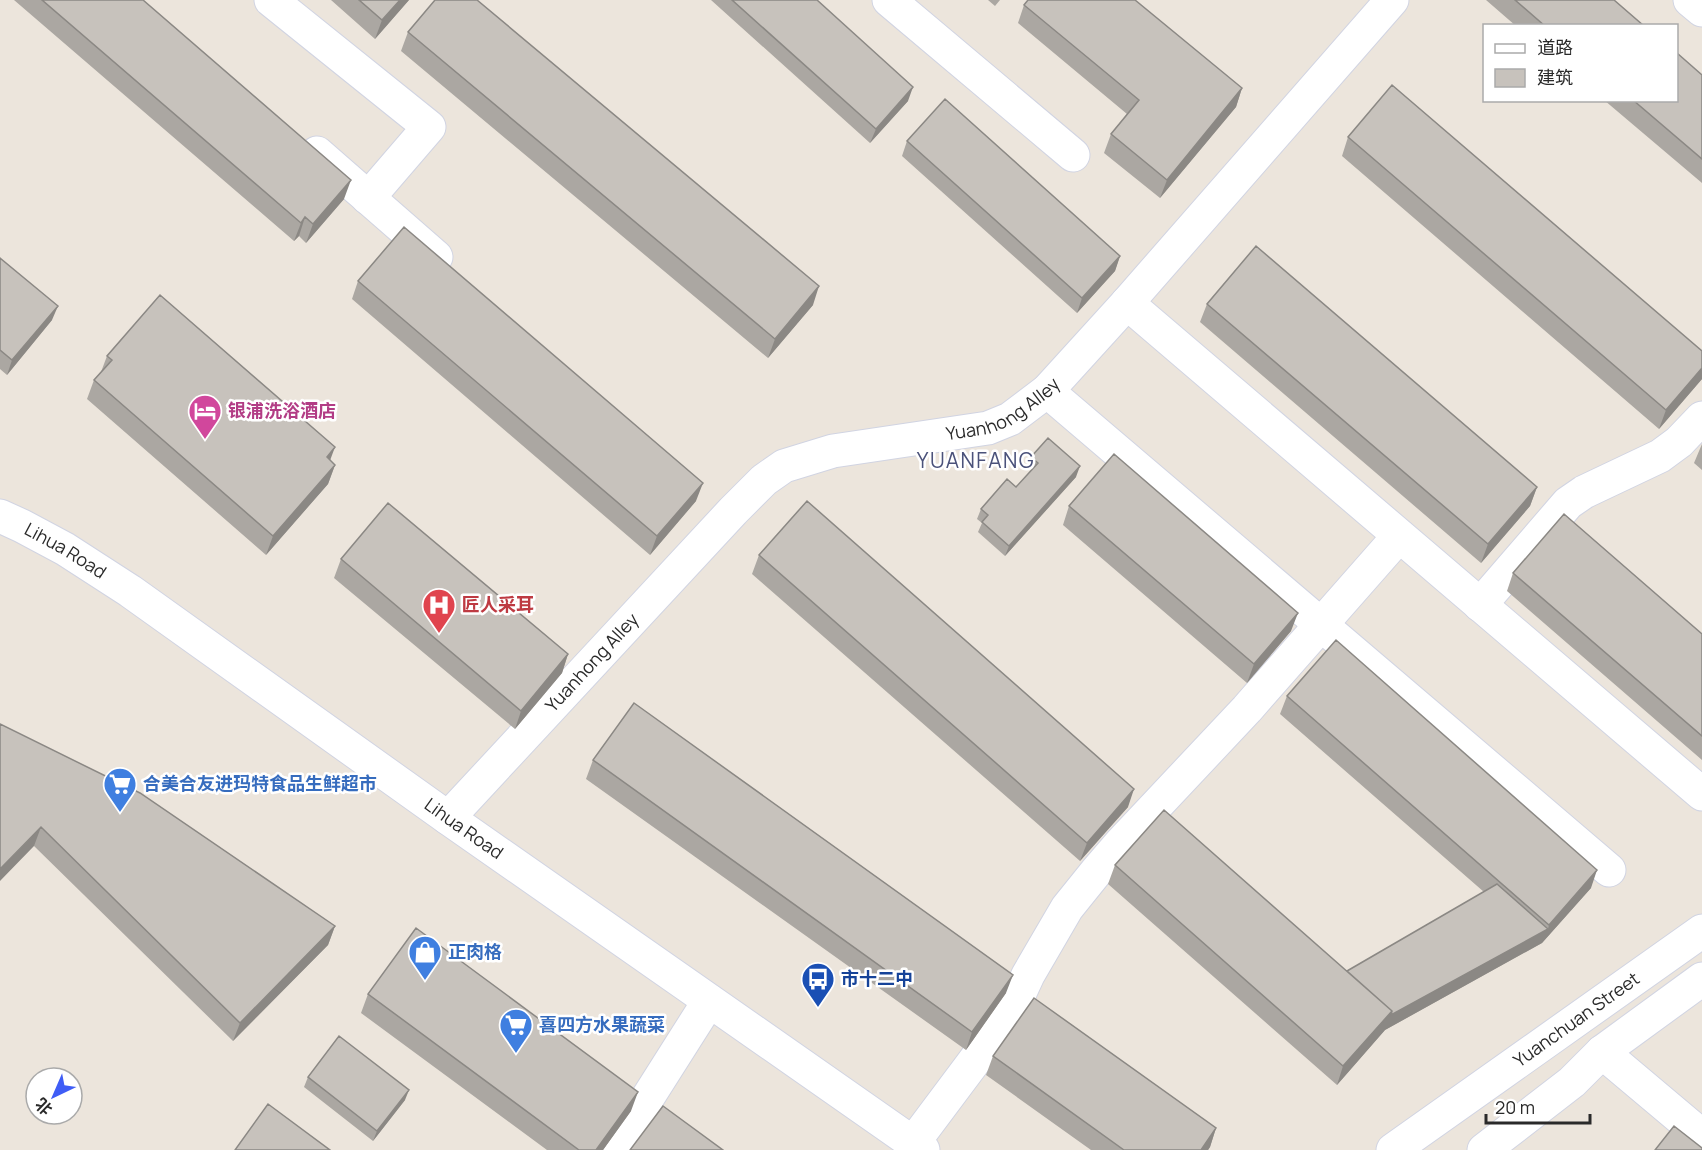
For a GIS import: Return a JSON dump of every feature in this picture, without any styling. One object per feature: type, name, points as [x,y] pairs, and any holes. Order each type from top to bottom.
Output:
[{"type":"street","points":[[271,0],[429,127],[368,198]]},
{"type":"street","points":[[889,0],[1073,155]]},
{"type":"street","name":"Yuanhong Alley","points":[[448,818],[764,480],[784,466],[833,451],[988,428],[1010,419],[1047,391],[1392,0]]},
{"type":"street","points":[[1690,0],[1702,10]]},
{"type":"street","points":[[299,137],[458,277]]},
{"type":"street","points":[[1127,303],[1702,795]]},
{"type":"street","points":[[1047,391],[1608,870]]},
{"type":"street","points":[[1480,605],[1568,503],[1584,492],[1660,456],[1679,442],[1702,417]]},
{"type":"street","name":"Lihua Road","points":[[0,516],[65,549],[130,591],[448,818],[918,1147]]},
{"type":"street","points":[[918,1147],[1011,1012],[1067,908],[1121,843],[1247,709],[1399,536]]},
{"type":"street","name":"Yuanchuan Street","points":[[1393,1150],[1702,931]]},
{"type":"street","points":[[1484,1150],[1572,1082],[1602,1052],[1702,980]]},
{"type":"street","points":[[612,1150],[709,1001]]},
{"type":"street","points":[[1602,1052],[1702,1136]]},
{"type":"building","points":[[42,0],[143,0],[351,180],[313,224],[305,217],[301,223]]},
{"type":"building","points":[[359,0],[400,0],[382,20]]},
{"type":"building","points":[[435,0],[477,0],[819,286],[775,339],[408,32]]},
{"type":"building","points":[[732,0],[817,0],[913,87],[876,129]]},
{"type":"building","points":[[1028,0],[1135,0],[1242,88],[1167,180],[1111,134],[1139,100],[1024,5]]},
{"type":"building","points":[[1515,0],[1614,0],[1642,24],[1543,24]]},
{"type":"building","points":[[1678,54],[1702,75],[1702,159],[1635,102],[1678,102]]},
{"type":"building","points":[[1392,85],[1702,351],[1702,368],[1666,410],[1348,137]]},
{"type":"building","points":[[945,99],[1120,256],[1082,298],[907,141]]},
{"type":"building","points":[[404,227],[703,483],[657,536],[358,281]]},
{"type":"building","points":[[1256,246],[1537,487],[1488,544],[1207,304]]},
{"type":"building","points":[[0,258],[58,306],[12,360],[0,350]]},
{"type":"building","points":[[160,295],[335,447],[327,457],[335,465],[273,536],[94,380],[112,360],[107,356]]},
{"type":"building","points":[[1048,438],[1080,466],[1009,546],[982,522],[988,515],[981,509],[1007,479],[1016,487],[1038,463],[1031,457]]},
{"type":"building","points":[[1114,454],[1298,613],[1254,664],[1069,506]]},
{"type":"building","points":[[807,501],[1134,789],[1087,843],[759,555]]},
{"type":"building","points":[[388,503],[568,654],[521,711],[341,559]]},
{"type":"building","points":[[1564,514],[1702,634],[1702,736],[1513,573]]},
{"type":"building","points":[[1336,640],[1597,870],[1549,925],[1287,696]]},
{"type":"building","points":[[634,703],[1013,975],[972,1032],[593,760]]},
{"type":"building","points":[[0,724],[140,793],[335,926],[240,1023],[41,827],[0,869]]},
{"type":"building","points":[[1164,810],[1392,1011],[1343,1066],[1115,865]]},
{"type":"building","points":[[1497,884],[1548,929],[1391,1015],[1392,1011],[1347,971]]},
{"type":"building","points":[[416,928],[638,1092],[596,1150],[579,1150],[368,994]]},
{"type":"building","points":[[1034,998],[1216,1128],[1201,1150],[1124,1150],[993,1056]]},
{"type":"building","points":[[339,1036],[409,1090],[377,1131],[308,1077]]},
{"type":"building","points":[[268,1104],[330,1150],[235,1150]]},
{"type":"building","points":[[663,1106],[723,1150],[630,1150]]},
{"type":"building","points":[[1674,1126],[1702,1148],[1702,1150],[1655,1150]]},
{"type":"place","name":"银浦洗浴酒店","points":[[205,440]]},
{"type":"place","name":"匠人采耳","points":[[439,634]]},
{"type":"place","name":"合美合友进玛特食品生鲜超市","points":[[120,813]]},
{"type":"place","name":"正肉格","points":[[425,981]]},
{"type":"place","name":"市十二中","points":[[818,1008]]},
{"type":"place","name":"喜四方水果蔬菜","points":[[516,1054]]},
{"type":"district","name":"YUANFANG","points":[[976,461]]}]
